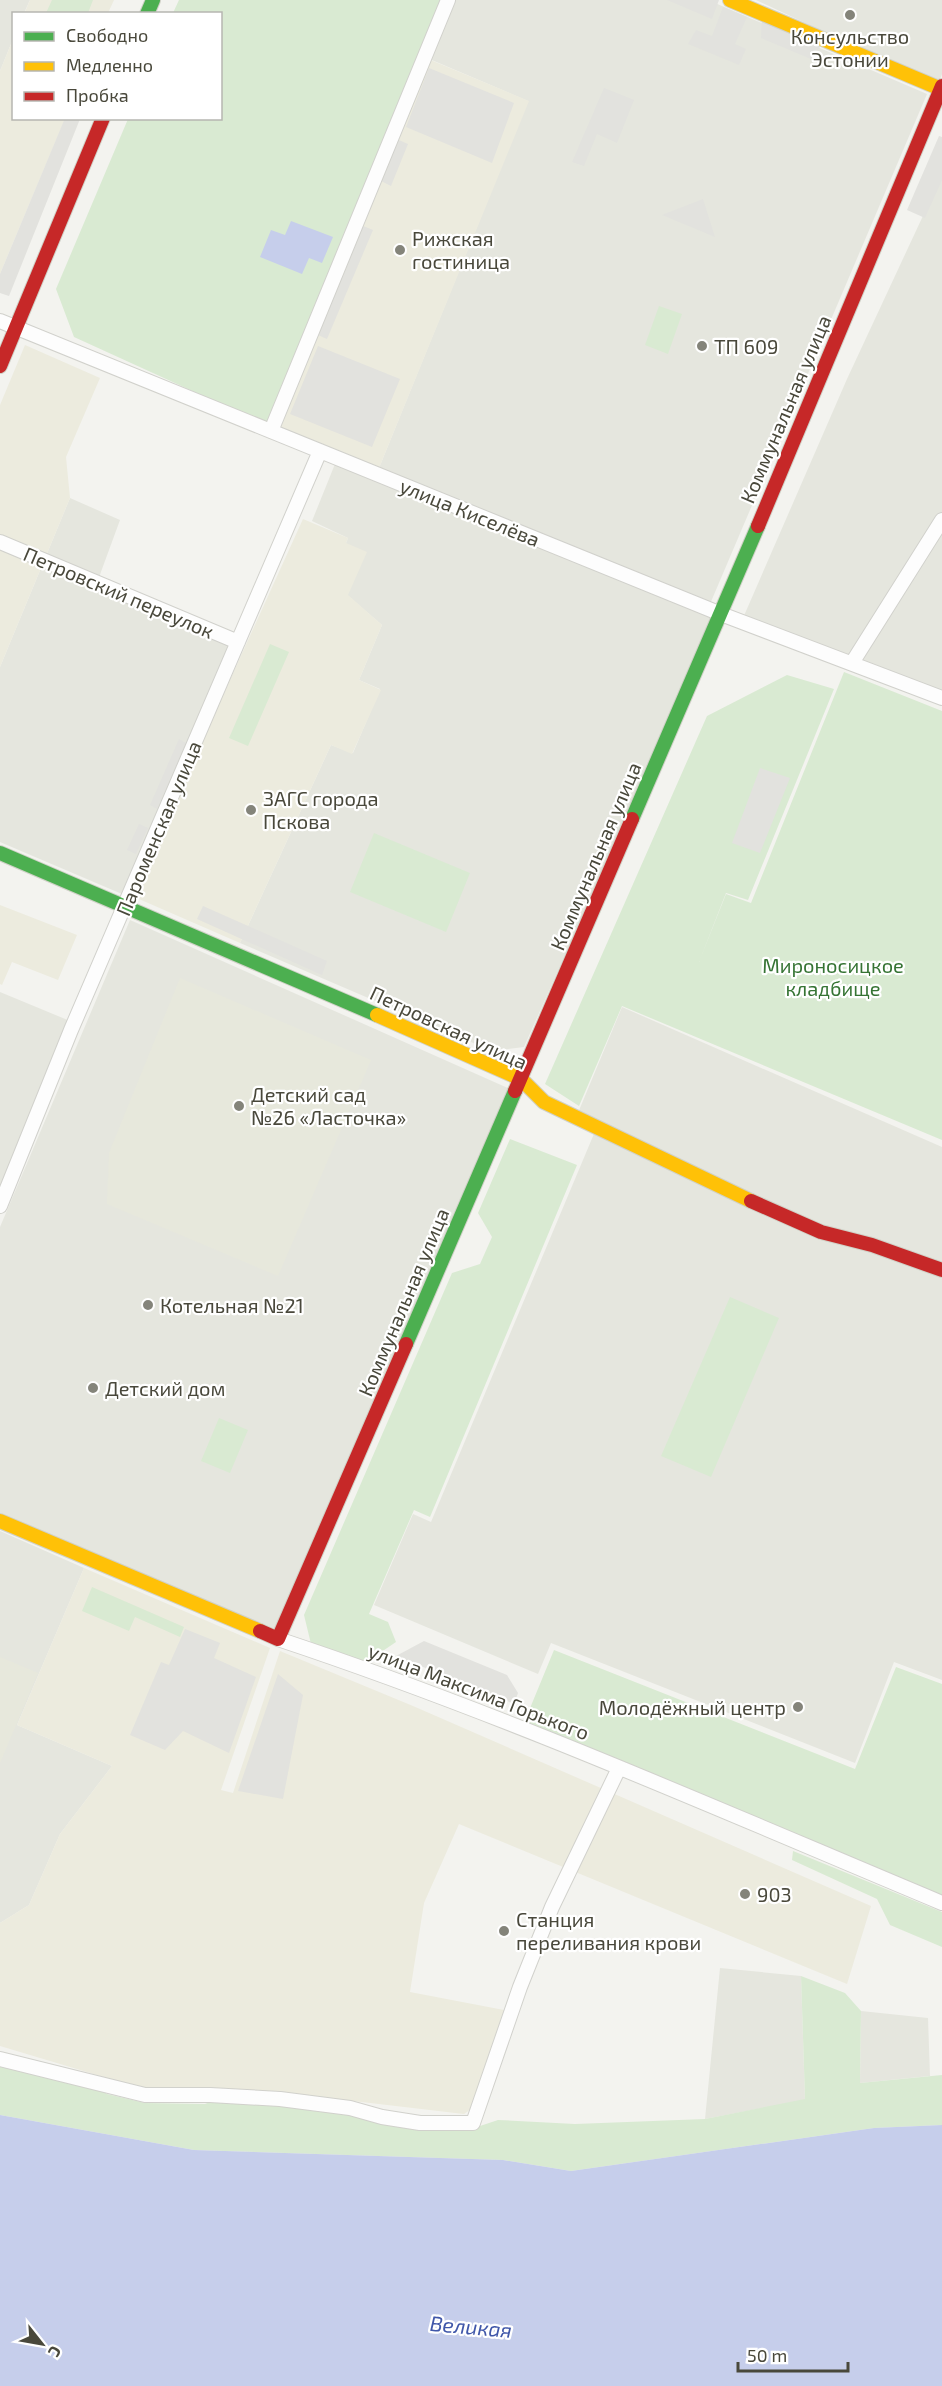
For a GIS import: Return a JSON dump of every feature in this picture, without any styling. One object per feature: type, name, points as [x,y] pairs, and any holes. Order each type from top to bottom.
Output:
[{"type":"main road","points":[[730,0],[942,88]]},
{"type":"main road","name":"Коммунальная улица","points":[[278,1639],[721,614],[942,88]]},
{"type":"main road","points":[[0,366],[103,120]]},
{"type":"main road","name":"Петровская улица","points":[[0,853],[356,1005],[521,1079],[544,1102],[728,1191],[821,1232],[872,1245],[942,1270]]},
{"type":"main road","name":"улица Максима Горького","points":[[0,1521],[278,1639]]},
{"type":"street","points":[[271,431],[448,0]]},
{"type":"street","name":"улица Киселёва","points":[[0,321],[721,614],[942,698]]},
{"type":"street","name":"Пароменская улица","points":[[0,1206],[71,1030],[320,451]]},
{"type":"street","points":[[852,663],[942,520]]},
{"type":"street","name":"Петровский переулок","points":[[0,542],[238,642]]},
{"type":"street","name":"улица Максима Горького","points":[[278,1639],[371,1670],[567,1745],[942,1903]]},
{"type":"street","points":[[0,2059],[145,2095],[210,2095],[280,2099],[350,2108],[382,2117],[420,2123],[473,2123],[520,1987],[552,1907],[620,1768]]},
{"type":"shaded area","points":[[0,0],[30,0],[24,12],[12,12],[12,41],[0,71]]},
{"type":"shaded area","points":[[30,0],[114,0],[108,12],[25,12]]},
{"type":"shaded area","points":[[451,0],[708,0],[927,94],[710,604],[379,468],[528,101],[427,58]]},
{"type":"shaded area","points":[[667,0],[719,0],[712,19]]},
{"type":"shaded area","points":[[756,0],[942,0],[942,74],[938,85]]},
{"type":"shaded area","points":[[723,7],[747,17],[735,44],[746,49],[739,65],[688,44],[696,30],[712,36]]},
{"type":"shaded area","points":[[762,14],[825,40],[811,59],[761,38]]},
{"type":"shaded area","points":[[12,41],[12,120],[65,120],[0,274],[0,71]]},
{"type":"shaded area","points":[[421,56],[529,101],[379,468],[269,426]]},
{"type":"shaded area","points":[[429,68],[514,103],[492,163],[406,127]]},
{"type":"shaded area","points":[[604,88],[634,100],[617,143],[597,134],[584,166],[572,162]]},
{"type":"shaded area","points":[[64,120],[80,120],[9,296],[0,293],[0,274]]},
{"type":"shaded area","points":[[939,136],[942,137],[942,180],[925,218],[907,210]]},
{"type":"shaded area","points":[[392,137],[408,144],[391,186],[375,178]]},
{"type":"shaded area","points":[[942,175],[942,693],[743,618],[847,379]]},
{"type":"shaded area","points":[[703,199],[715,237],[662,215]]},
{"type":"shaded area","points":[[356,223],[373,230],[327,339],[311,332]]},
{"type":"shaded area","points":[[25,345],[100,378],[66,457],[70,498],[0,667],[0,405]]},
{"type":"shaded area","points":[[318,346],[400,379],[372,447],[290,414]]},
{"type":"shaded area","points":[[335,464],[715,617],[524,1047],[492,1051],[240,943],[331,745],[353,753],[380,689],[359,680],[382,625],[347,595],[346,543],[348,538],[312,521]]},
{"type":"shaded area","points":[[70,498],[120,520],[98,580],[236,636],[122,894],[0,842],[0,667]]},
{"type":"shaded area","points":[[303,519],[348,538],[346,543],[367,552],[348,595],[382,625],[359,680],[381,690],[352,754],[331,745],[240,943],[132,896]]},
{"type":"shaded area","points":[[179,739],[186,743],[157,809],[150,805]]},
{"type":"shaded area","points":[[760,768],[790,778],[760,853],[732,843]]},
{"type":"shaded area","points":[[139,824],[148,828],[136,854],[127,850]]},
{"type":"shaded area","points":[[0,905],[77,935],[58,980],[12,962],[2,985],[0,984]]},
{"type":"shaded area","points":[[203,906],[327,961],[322,975],[197,919]]},
{"type":"shaded area","points":[[130,920],[510,1089],[276,1634],[0,1513],[0,1227]]},
{"type":"shaded area","name":"Детский сад №26 «Ласточка»","points":[[180,978],[371,1060],[278,1276],[107,1204],[109,1153]]},
{"type":"shaded area","points":[[0,992],[70,1021],[0,1194]]},
{"type":"shaded area","points":[[622,1007],[942,1147],[942,1680],[894,1662],[855,1763],[551,1643],[538,1674],[374,1605],[413,1514],[431,1522],[596,1129],[575,1120]]},
{"type":"shaded area","points":[[0,1531],[84,1568],[17,1725],[112,1766],[60,1834],[29,1905],[0,1923]]},
{"type":"shaded area","points":[[84,1568],[270,1648],[221,1790],[233,1793],[280,1651],[413,1706],[871,1906],[847,1984],[459,1824],[424,1903],[410,1992],[504,2010],[471,2109],[464,2114],[311,2096],[224,2090],[147,2090],[0,2046],[0,1923],[29,1905],[60,1834],[112,1766],[17,1725]]},
{"type":"shaded area","points":[[185,1629],[220,1643],[214,1658],[256,1677],[229,1753],[183,1731],[165,1750],[130,1735],[161,1662],[169,1665]]},
{"type":"shaded area","points":[[424,1641],[507,1675],[518,1693],[514,1704],[396,1656]]},
{"type":"shaded area","points":[[0,1657],[38,1673],[0,1763]]},
{"type":"shaded area","points":[[278,1674],[303,1695],[283,1799],[238,1791]]},
{"type":"shaded area","points":[[720,1968],[801,1976],[805,2100],[705,2119]]},
{"type":"shaded area","points":[[861,2011],[928,2018],[930,2076],[860,2083]]},
{"type":"green space","points":[[52,0],[93,0],[88,12],[46,12]]},
{"type":"green space","points":[[179,0],[444,0],[269,426],[74,337],[56,289],[128,120],[222,120],[222,12],[173,12]]},
{"type":"green space","points":[[659,306],[682,314],[668,354],[645,345]]},
{"type":"green space","points":[[270,644],[289,652],[248,746],[229,738]]},
{"type":"green space","name":"Мироносицкое кладбище","points":[[844,672],[942,711],[942,1140],[622,1006],[579,1106],[545,1084],[707,716],[787,675],[834,689],[748,900],[726,893],[699,962],[726,894],[751,903]]},
{"type":"green space","points":[[374,833],[470,873],[446,932],[350,892]]},
{"type":"green space","points":[[510,1139],[577,1165],[430,1517],[414,1510],[369,1614],[388,1622],[396,1642],[362,1665],[311,1644],[304,1615],[452,1273],[480,1264],[492,1237],[478,1213]]},
{"type":"green space","points":[[730,1297],[779,1318],[711,1477],[661,1456]]},
{"type":"green space","points":[[219,1418],[248,1430],[230,1473],[201,1461]]},
{"type":"green space","points":[[92,1587],[184,1627],[180,1637],[135,1617],[129,1631],[82,1611]]},
{"type":"green space","points":[[554,1650],[855,1769],[896,1667],[942,1684],[942,1902],[521,1730]]},
{"type":"green space","points":[[793,1851],[942,1912],[942,1947],[890,1925],[877,1899],[792,1860]]},
{"type":"green space","points":[[801,1976],[845,1993],[861,2011],[860,2083],[942,2075],[942,2125],[874,2128],[571,2171],[503,2160],[194,2150],[0,2115],[0,2064],[97,2087],[107,2094],[145,2103],[205,2104],[215,2100],[278,2104],[350,2114],[382,2124],[419,2129],[471,2129],[498,2120],[575,2124],[705,2119],[805,2099]]},
{"type":"water","points":[[291,221],[333,237],[322,263],[309,258],[302,274],[260,257],[271,230],[285,235]]},
{"type":"water","name":"Великая","points":[[0,2115],[194,2150],[503,2160],[571,2171],[874,2128],[942,2125],[942,2386],[0,2386]]},
{"type":"traffic: fast","points":[[148,12],[153,0]]},
{"type":"traffic: fast","points":[[632,819],[758,526]]},
{"type":"traffic: fast","points":[[0,853],[377,1015]]},
{"type":"traffic: fast","points":[[406,1344],[515,1091]]},
{"type":"traffic: slow","points":[[730,0],[941,89]]},
{"type":"traffic: slow","points":[[377,1015],[521,1079],[544,1102],[751,1201]]},
{"type":"traffic: slow","points":[[0,1521],[260,1631]]},
{"type":"traffic: jam","points":[[758,526],[942,86]]},
{"type":"traffic: jam","points":[[0,366],[102,120]]},
{"type":"traffic: jam","points":[[515,1091],[632,819]]},
{"type":"traffic: jam","points":[[751,1201],[821,1232],[872,1245],[942,1270]]},
{"type":"traffic: jam","points":[[260,1631],[278,1639],[406,1344]]},
{"type":"place","name":"Консульство Эстонии","points":[[850,15]]},
{"type":"place","name":"Рижская гостиница","points":[[400,250]]},
{"type":"place","name":"ТП 609","points":[[702,346]]},
{"type":"place","name":"ЗАГС города Пскова","points":[[251,810]]},
{"type":"place","name":"Детский сад №26 «Ласточка»","points":[[239,1106]]},
{"type":"place","name":"Котельная №21","points":[[148,1305]]},
{"type":"place","name":"Детский дом","points":[[93,1388]]},
{"type":"place","name":"Молодёжный центр","points":[[798,1707]]},
{"type":"place","name":"903","points":[[745,1894]]},
{"type":"place","name":"Станция переливания крови","points":[[504,1931]]}]
